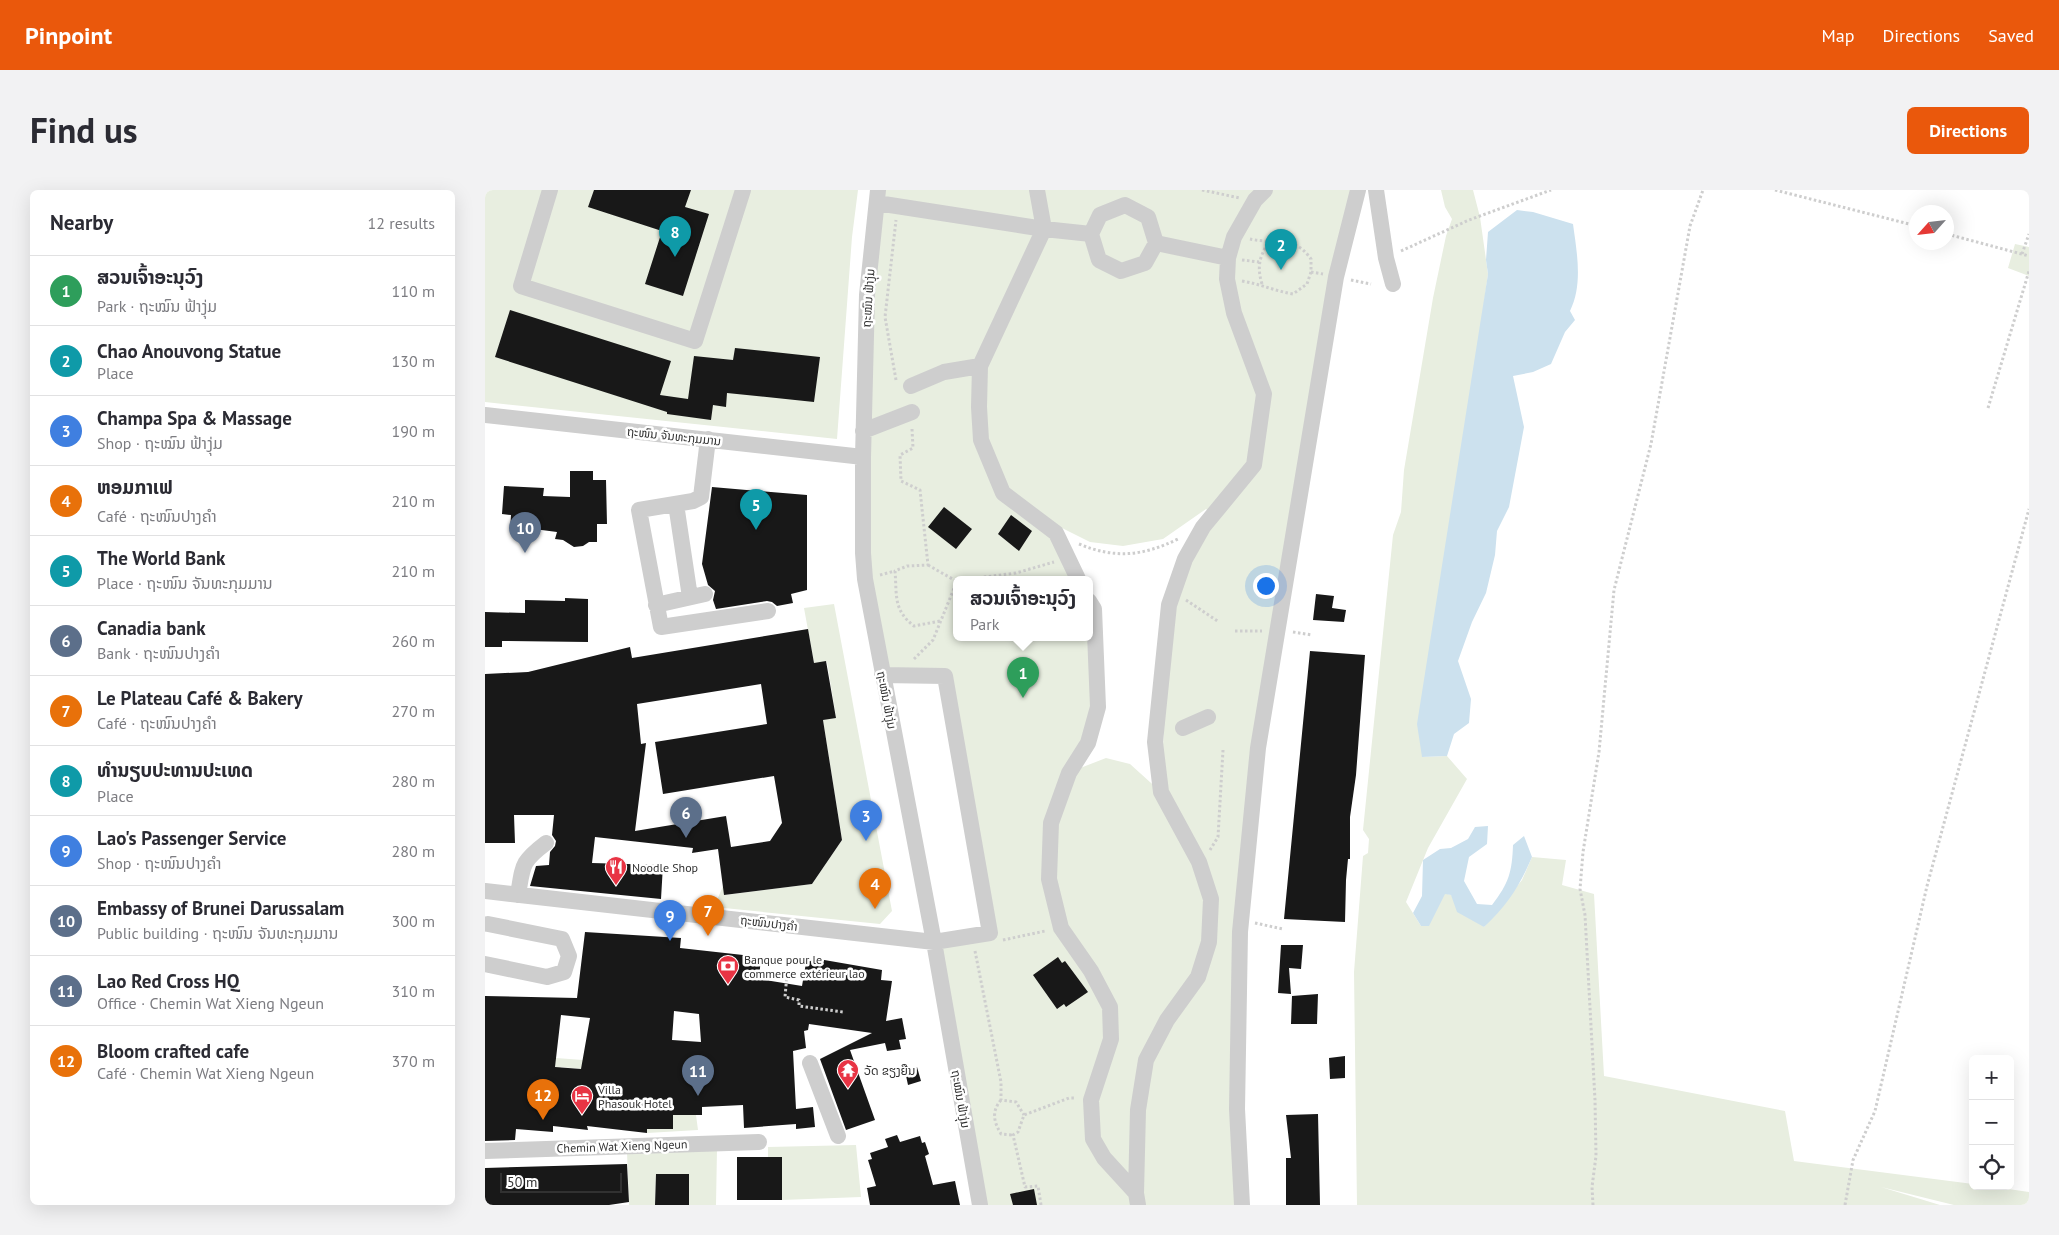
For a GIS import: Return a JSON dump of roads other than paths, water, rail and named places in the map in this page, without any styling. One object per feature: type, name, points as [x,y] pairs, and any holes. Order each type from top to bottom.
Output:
[{"type":"street","points":[[550,190],[521,286],[695,340],[743,190]]},
{"type":"street","points":[[1037,190],[1044,229],[980,366],[979,407],[981,440],[1003,492],[1056,533],[1076,576]]},
{"type":"street","points":[[1242,1205],[1237,1109],[1240,932],[1259,748],[1336,277],[1358,190]]},
{"type":"street","points":[[1376,190],[1386,258],[1393,284]]},
{"type":"street","points":[[1137,1199],[1138,1110],[1146,1060],[1167,1020],[1198,977],[1209,942],[1211,898],[1199,862],[1161,792],[1155,742],[1169,605],[1185,560],[1203,527],[1254,465],[1264,394],[1234,313],[1227,279],[1236,259],[1241,222],[1260,195]]},
{"type":"street","points":[[877,197],[1044,229],[1091,234]]},
{"type":"street","name":"ຖະໝົນ ຟ້າງຸ່ມ","points":[[877,197],[867,295],[863,432],[863,553],[865,578],[890,676],[980,1205]]},
{"type":"street","points":[[1125,205],[1148,217],[1156,243],[1145,263],[1121,271],[1099,260],[1091,234],[1100,214],[1125,205]]},
{"type":"street","points":[[1156,243],[1236,259]]},
{"type":"street","points":[[911,386],[944,372],[980,366]]},
{"type":"street","points":[[863,432],[912,412]]},
{"type":"street","name":"ຖະໜົນ ຈັນທະກຸມມານ","points":[[485,414],[863,456]]},
{"type":"street","points":[[708,439],[701,497],[693,501],[639,510],[661,627],[768,611]]},
{"type":"street","points":[[656,605],[698,595],[676,504]]},
{"type":"street","points":[[1093,607],[1098,707],[1088,743],[1069,773],[1051,822],[1049,879],[1061,928],[1091,970],[1110,1007],[1111,1039],[1091,1100],[1093,1139],[1104,1158],[1137,1199]]},
{"type":"street","name":"ຖະໜົນປາງຄໍາ","points":[[485,891],[935,942],[990,933],[945,676],[890,676]]},
{"type":"street","points":[[1183,728],[1208,717]]},
{"type":"street","points":[[518,895],[523,866],[529,856],[545,843]]},
{"type":"street","points":[[485,964],[547,977],[564,972],[569,956],[562,938],[488,924]]},
{"type":"street","points":[[809,1062],[838,1136]]},
{"type":"street","name":"Chemin Wat Xieng Ngeun","points":[[485,1151],[759,1142]]},
{"type":"water","points":[[1517,210],[1533,212],[1573,224],[1578,280],[1577,291],[1570,311],[1575,320],[1565,332],[1551,364],[1533,372],[1513,376],[1524,427],[1509,507],[1497,531],[1495,555],[1486,593],[1472,622],[1458,661],[1471,699],[1469,723],[1454,734],[1447,756],[1422,757],[1417,724],[1488,274],[1486,260],[1488,232]]},
{"type":"water","points":[[1488,826],[1487,844],[1469,857],[1464,881],[1477,904],[1492,905],[1509,877],[1513,845],[1524,836],[1532,857],[1512,895],[1500,911],[1484,927],[1457,912],[1451,895],[1445,894],[1429,926],[1421,926],[1413,913],[1422,896],[1423,860],[1440,849],[1451,848],[1468,839],[1475,827]]},
{"type":"place","name":"ທຳນຽບປະທານປະເທດ","points":[[675,257]]},
{"type":"place","name":"Chao Anouvong Statue","points":[[1281,270]]},
{"type":"place","name":"The World Bank","points":[[756,530]]},
{"type":"place","name":"Embassy of Brunei Darussalam","points":[[525,553]]},
{"type":"place","name":"ສວນເຈົ້າອະນຸວົງ","points":[[1023,698]]},
{"type":"place","name":"Canadia bank","points":[[686,838]]},
{"type":"place","name":"Champa Spa & Massage","points":[[866,841]]},
{"type":"place","name":"Noodle Shop","points":[[616,886]]},
{"type":"place","name":"ຫອມກາເຟ","points":[[875,909]]},
{"type":"place","name":"Le Plateau Café & Bakery","points":[[708,936]]},
{"type":"place","name":"Lao's Passenger Service","points":[[670,941]]},
{"type":"place","name":"Banque pour le commerce extérieur lao","points":[[728,985]]},
{"type":"place","name":"ວັດ ຂຽງຍືນ","points":[[848,1089]]},
{"type":"place","name":"Lao Red Cross HQ","points":[[698,1096]]},
{"type":"place","name":"Villa Phasouk Hotel","points":[[582,1115]]},
{"type":"place","name":"Bloom crafted cafe","points":[[543,1120]]}]
